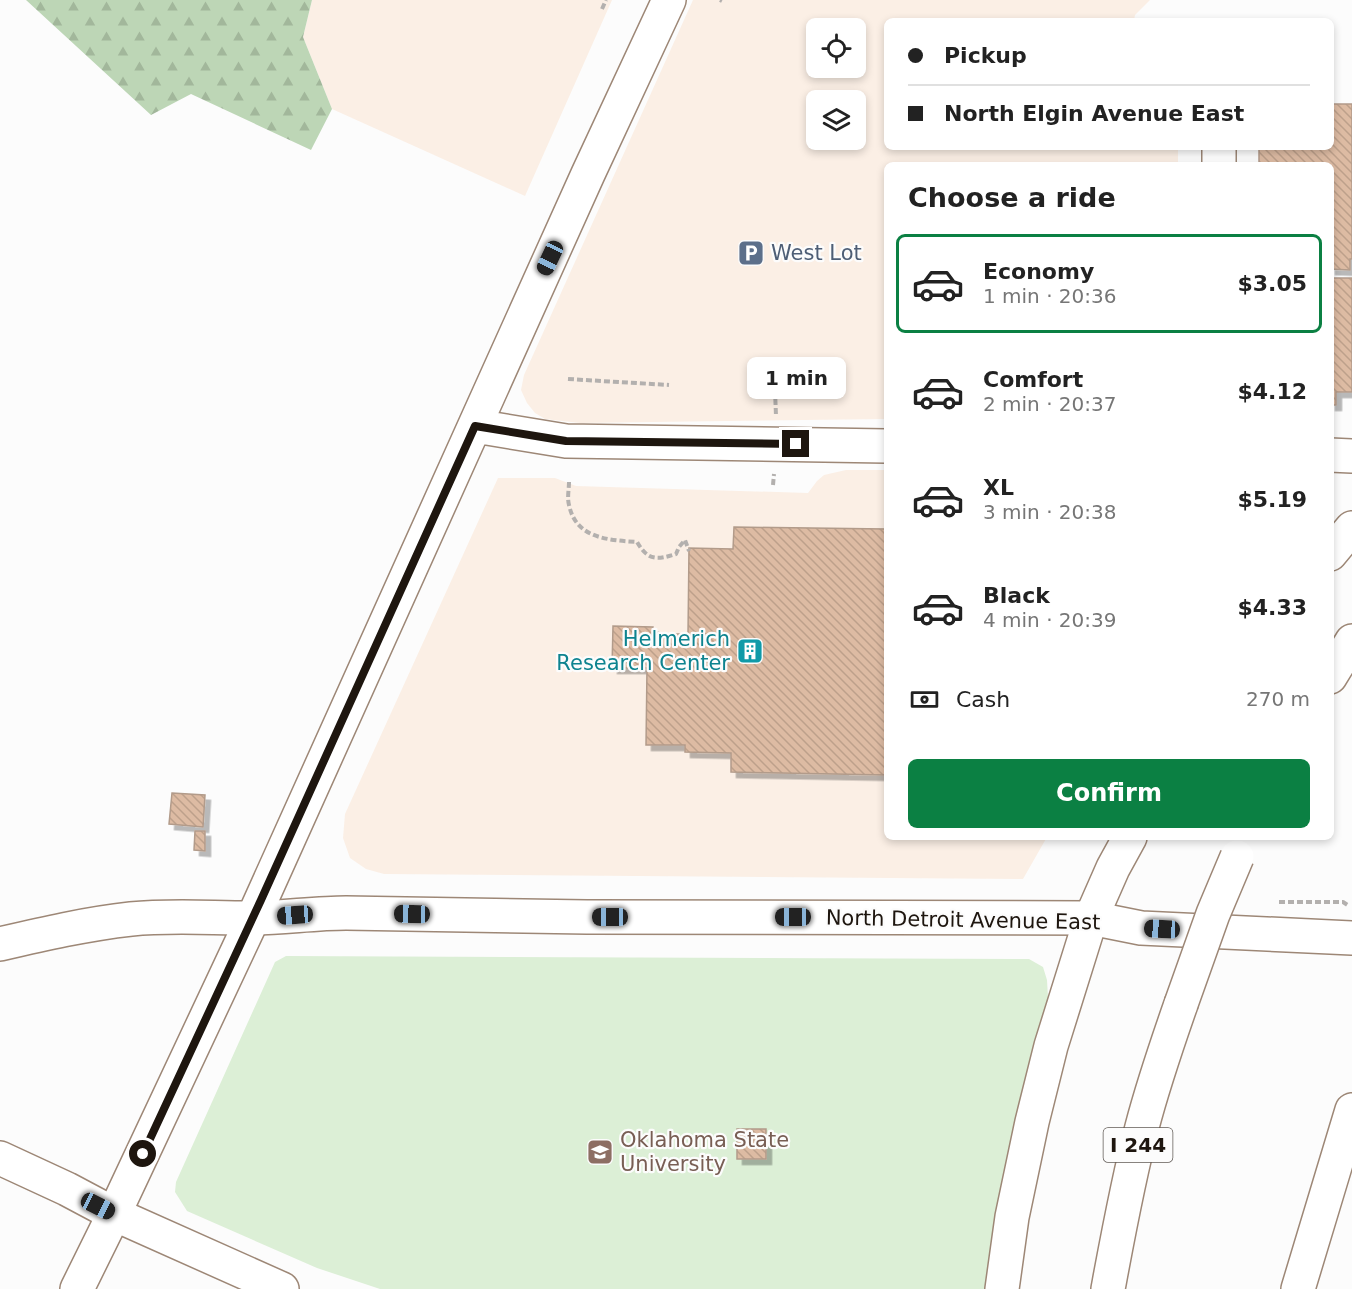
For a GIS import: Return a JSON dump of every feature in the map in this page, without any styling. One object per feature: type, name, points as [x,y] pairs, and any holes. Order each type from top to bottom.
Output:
[{"type":"main road","points":[[76,1289],[114,1214],[253,918],[588,174],[669,0]]},
{"type":"main road","points":[[475,426],[566,441],[884,446]]},
{"type":"main road","points":[[1334,455],[1352,456]]},
{"type":"main road","points":[[1334,549],[1352,528]]},
{"type":"main road","points":[[1334,670],[1352,641]]},
{"type":"main road","points":[[1002,1289],[1012,1217],[1051,1046],[1091,918],[1128,840]]},
{"type":"main road","name":"I 244","points":[[1108,1289],[1126,1193],[1159,1069],[1213,914],[1241,847]]},
{"type":"main road","name":"North Detroit Avenue East","points":[[0,944],[82,926],[133,919],[253,918],[346,913],[587,917],[1091,918],[1141,928],[1352,938]]},
{"type":"main road","points":[[1298,1289],[1352,1110]]},
{"type":"main road","points":[[0,1158],[114,1214],[282,1289]]},
{"type":"path","points":[[602,9],[606,0]]},
{"type":"path","points":[[568,379],[669,385]]},
{"type":"path","points":[[568,482],[569,504],[574,520],[585,531],[607,540],[637,542],[651,558],[660,559],[676,554],[685,540],[689,551]]},
{"type":"shaded area","points":[[312,0],[612,0],[525,196],[332,109],[303,37]]},
{"type":"shaded area","name":"West Lot","points":[[693,0],[1150,0],[1134,18],[884,18],[884,150],[1178,150],[1178,162],[884,162],[884,419],[580,423],[545,419],[535,413],[521,390],[524,375]]},
{"type":"shaded area","points":[[846,470],[884,470],[884,840],[1045,840],[1023,879],[384,874],[366,869],[350,858],[343,838],[345,814],[498,478],[555,478],[576,486],[808,493],[824,475]]},
{"type":"green space","points":[[26,0],[312,0],[303,37],[332,109],[311,150],[191,94],[151,115]]},
{"type":"green space","name":"Oklahoma State University","points":[[286,956],[1029,959],[1043,967],[1047,980],[1048,998],[1016,1122],[987,1289],[380,1289],[317,1268],[187,1211],[175,1192],[176,1182],[275,962]]},
{"type":"building","points":[[1334,104],[1352,104],[1352,259],[1350,259],[1350,270],[1334,269],[1334,162],[1259,162],[1259,150],[1334,150]]},
{"type":"building","points":[[1334,278],[1352,278],[1352,392],[1336,392],[1336,405],[1334,405]]},
{"type":"building","name":"Helmerich Research Center","points":[[734,527],[884,529],[884,775],[731,772],[731,753],[685,752],[685,745],[646,745],[647,668],[612,668],[613,626],[653,627],[653,634],[688,634],[689,548],[733,549]]},
{"type":"building","points":[[172,793],[205,795],[203,827],[169,824]]},
{"type":"building","points":[[195,831],[205,831],[205,851],[194,850]]},
{"type":"building","points":[[737,1129],[766,1129],[766,1159],[737,1159]]},
{"type":"place","name":"West Lot","points":[[751,253]]},
{"type":"place","name":"Helmerich Research Center","points":[[750,651]]},
{"type":"place","name":"Oklahoma State University","points":[[600,1152]]},
{"type":"route","points":[[143,1154],[261,900],[475,426],[566,441],[796,444]]}]
